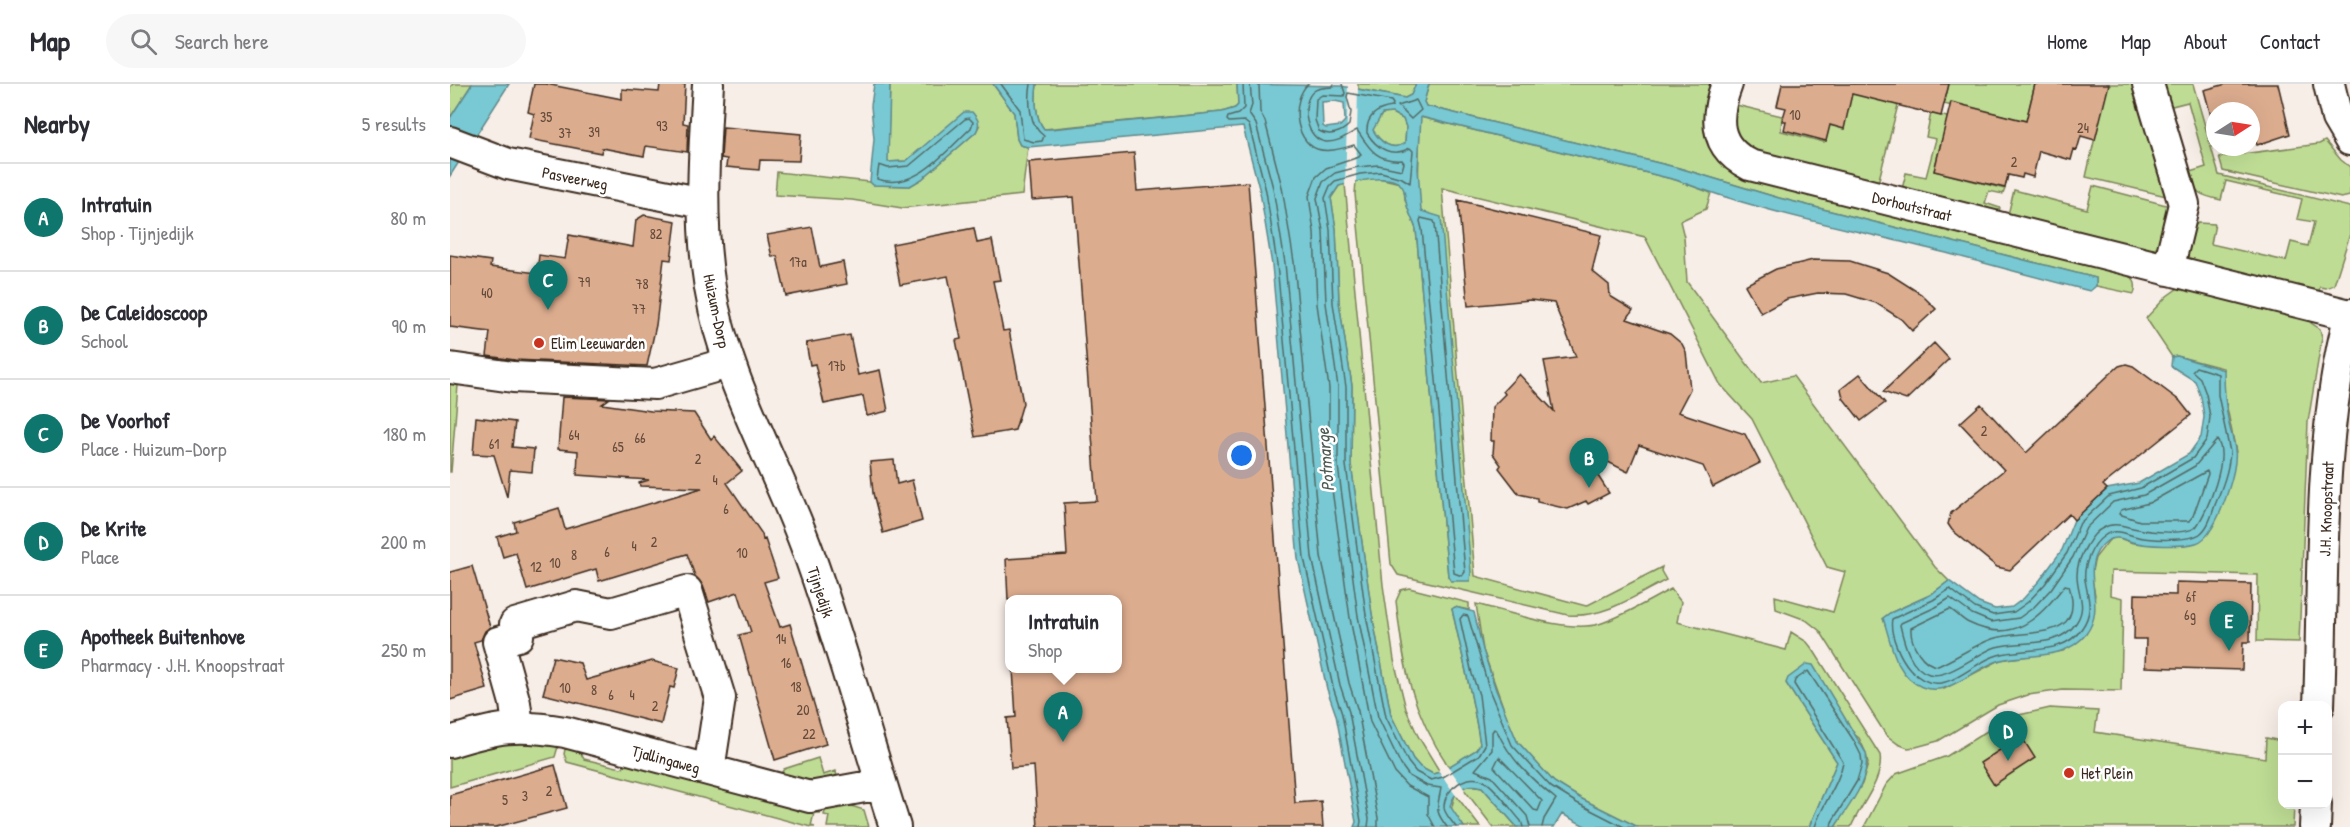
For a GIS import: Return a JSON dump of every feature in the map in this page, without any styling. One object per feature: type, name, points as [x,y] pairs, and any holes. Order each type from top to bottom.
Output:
[{"type":"street","name":"Huizum-Dorp","points":[[450,368],[513,377],[655,384],[728,363],[710,287],[703,203],[708,84]]},
{"type":"street","name":"Dorhoutstraat","points":[[1727,84],[1718,113],[1721,132],[1728,149],[1737,158],[1750,165],[2350,315]]},
{"type":"street","points":[[2148,84],[2184,204],[2168,270]]},
{"type":"street","points":[[2329,84],[2341,128],[2350,140]]},
{"type":"street","name":"Pasveerweg","points":[[459,146],[508,164],[703,203]]},
{"type":"street","name":"J.H. Knoopstraat","points":[[2319,701],[2329,429],[2338,361],[2350,315]]},
{"type":"street","name":"Tijnjedijk","points":[[728,363],[806,548],[895,827]]},
{"type":"street","points":[[518,726],[515,703],[498,642],[518,636],[515,624],[576,606],[612,613],[687,591],[720,698],[708,770]]},
{"type":"street","name":"Tjallingaweg","points":[[450,742],[491,729],[518,726],[565,732],[810,798],[881,784]]},
{"type":"street","points":[[2315,827],[2316,809]]},
{"type":"green space","points":[[453,84],[472,84],[450,118],[450,87]]},
{"type":"green space","points":[[890,84],[993,84],[1014,113],[1017,139],[1020,145],[1028,147],[1022,195],[902,208],[852,200],[775,195],[777,172],[870,182],[874,185],[910,186],[922,179],[976,132],[979,126],[920,150],[906,161],[887,162]]},
{"type":"green space","points":[[1037,84],[1237,84],[1238,105],[1222,112],[1044,129],[1037,114]]},
{"type":"green space","points":[[1358,84],[1416,84],[1411,95],[1405,98],[1358,89]]},
{"type":"green space","points":[[1429,84],[1715,84],[1712,141],[2130,274],[2135,284],[2135,291],[2134,294],[2096,286],[2096,278],[1779,198],[1679,168],[1426,106],[1424,102]]},
{"type":"green space","points":[[1854,84],[1898,105],[1877,187],[1759,157],[1735,140],[1732,104],[1782,116],[1781,131],[1824,142],[1829,125],[1843,128]]},
{"type":"green space","points":[[1949,84],[2035,84],[2026,121],[1944,104]]},
{"type":"green space","points":[[2107,84],[2136,84],[2166,196],[2086,177]]},
{"type":"green space","points":[[2161,84],[2193,84],[2206,130],[2206,156],[2214,156],[2219,175],[2350,207],[2350,234],[2334,285],[2326,288],[2320,287],[2318,296],[2192,264],[2186,254],[2191,229],[2198,223],[2215,224],[2211,244],[2286,261],[2291,242],[2308,246],[2314,222],[2297,219],[2302,199],[2226,181],[2221,200],[2207,197],[2199,192],[2187,173],[2206,167],[2188,102],[2168,107]]},
{"type":"green space","points":[[1392,113],[1403,119],[1406,127],[1405,143],[1400,146],[1391,146],[1383,142],[1372,130],[1382,114]]},
{"type":"green space","points":[[1931,113],[1951,118],[1941,142],[1934,171],[2005,189],[2003,194],[1989,191],[1985,203],[2000,208],[1997,217],[1901,193],[1906,173],[1926,177],[1936,139],[1926,137]]},
{"type":"green space","points":[[1420,117],[1676,180],[1711,193],[1706,209],[1680,221],[1684,237],[1687,282],[1761,383],[1793,376],[1935,567],[1949,581],[1930,595],[1883,618],[1887,629],[1944,689],[2000,660],[2063,651],[2086,634],[2095,595],[2091,574],[2095,558],[2109,540],[2116,537],[2133,543],[2185,545],[2236,452],[2224,393],[2223,368],[2177,356],[2172,357],[2146,318],[2167,296],[2181,286],[2313,316],[2311,323],[2320,329],[2322,337],[2308,422],[2299,642],[2257,641],[2258,575],[2111,571],[2110,595],[2123,598],[2121,691],[2063,690],[2028,695],[1998,705],[1938,741],[1908,748],[1898,744],[1886,735],[1820,631],[1806,620],[1776,609],[1775,596],[1833,612],[1845,572],[1827,567],[1752,419],[1720,384],[1645,237],[1442,188],[1475,576],[1586,606],[1662,567],[1661,571],[1666,580],[1619,605],[1594,613],[1568,615],[1398,575],[1391,564],[1355,194],[1356,181],[1379,178],[1400,183],[1404,189],[1405,199],[1416,229],[1448,576],[1451,581],[1418,190]]},
{"type":"green space","points":[[2325,141],[2350,167],[2350,196],[2341,198],[2223,171],[2219,157],[2260,156],[2260,152],[2319,144]]},
{"type":"green space","points":[[1345,184],[1383,585],[1394,660],[1406,709],[1418,736],[1440,772],[1433,774],[1420,767],[1413,759],[1391,715],[1372,614],[1351,464],[1352,386],[1339,302],[1336,229],[1331,198],[1339,186]]},
{"type":"green space","points":[[2093,186],[2170,206],[2158,246],[2148,252],[2007,219],[2014,190],[2087,209]]},
{"type":"green space","points":[[450,384],[458,385],[451,472],[450,472]]},
{"type":"green space","points":[[1409,588],[1469,603],[1469,610],[1455,607],[1452,609],[1480,744],[1476,750],[1449,767],[1425,726],[1406,668],[1396,601],[1401,590]]},
{"type":"green space","points":[[1671,589],[1681,602],[1677,622],[1786,650],[1791,632],[1807,642],[1814,651],[1880,755],[1875,783],[1851,827],[1835,827],[1862,784],[1868,764],[1866,753],[1859,738],[1786,683],[1837,762],[1809,827],[1638,827],[1580,798],[1554,782],[1517,741],[1483,650],[1476,604],[1555,624],[1586,626],[1618,617]]},
{"type":"green space","name":"Het Plein","points":[[2050,708],[2098,711],[2095,732],[2265,758],[2266,738],[2278,740],[2278,809],[2294,809],[2293,827],[1864,827],[1886,785],[1896,774],[1947,756],[2003,721]]},
{"type":"green space","points":[[508,740],[559,743],[555,757],[450,787],[450,757]]},
{"type":"green space","points":[[566,745],[578,748],[584,759],[621,768],[631,763],[823,805],[820,813],[814,813],[811,826],[815,827],[811,827],[567,762],[564,754]]},
{"type":"green space","points":[[818,758],[823,775],[836,771],[837,778],[807,782],[780,775],[784,769]]},
{"type":"green space","points":[[1468,785],[1482,787],[1517,827],[1493,827],[1463,788]]},
{"type":"green space","points":[[1455,794],[1480,827],[1464,827],[1451,810]]},
{"type":"green space","points":[[827,804],[845,804],[864,810],[869,827],[827,827],[829,816],[824,815]]},
{"type":"water","points":[[472,84],[509,84],[450,176],[450,118]]},
{"type":"water","points":[[874,84],[890,84],[888,162],[906,161],[964,112],[972,112],[978,121],[978,129],[922,179],[910,186],[873,185],[870,182],[874,139],[871,106]]},
{"type":"water","name":"Potmarge","points":[[993,84],[1037,84],[1037,114],[1044,129],[1051,129],[1222,112],[1238,105],[1237,84],[1341,86],[1405,98],[1411,95],[1416,84],[1429,84],[1424,102],[1426,106],[1679,168],[1779,198],[2096,278],[2096,286],[2090,291],[1940,251],[1766,209],[1676,180],[1421,117],[1418,168],[1421,211],[1441,217],[1470,581],[1451,581],[1448,576],[1416,229],[1407,206],[1404,190],[1398,183],[1391,180],[1373,179],[1339,186],[1331,198],[1336,229],[1339,302],[1352,386],[1351,464],[1372,614],[1391,715],[1413,759],[1420,767],[1433,774],[1476,750],[1480,744],[1452,609],[1455,607],[1474,612],[1496,690],[1517,741],[1554,782],[1580,798],[1638,827],[1587,827],[1562,814],[1554,827],[1517,827],[1482,787],[1471,786],[1458,792],[1450,806],[1464,827],[1354,827],[1356,822],[1336,715],[1327,689],[1298,559],[1272,265],[1260,192],[1243,127],[1028,147],[1020,145],[1017,139],[1014,113]],"holes":[[[1322,102],[1344,103],[1345,121],[1340,126],[1326,128],[1323,126]],[[1392,113],[1403,119],[1406,127],[1405,143],[1400,146],[1391,146],[1383,142],[1373,130],[1382,114]]]},
{"type":"water","points":[[2177,356],[2224,370],[2226,404],[2235,447],[2234,468],[2216,521],[2207,535],[2196,543],[2174,545],[2138,543],[2120,538],[2110,539],[2098,551],[2093,562],[2095,610],[2086,634],[2078,642],[2058,652],[1997,661],[1941,689],[1929,689],[1913,682],[1895,657],[1883,618],[1930,595],[1949,581],[1979,603],[1995,609],[2012,607],[2024,598],[2040,580],[2062,550],[2074,520],[2107,489],[2139,483],[2189,454],[2201,437],[2204,417],[2201,397],[2195,381],[2171,366],[2172,357]]},
{"type":"water","points":[[1807,664],[1813,665],[1866,753],[1862,783],[1835,827],[1809,827],[1837,762],[1786,683],[1788,678]]},
{"type":"pier","points":[[1348,84],[1358,86],[1356,184],[1345,187]]},
{"type":"pier","points":[[1447,765],[1465,790],[1457,797],[1438,770]]},
{"type":"building","points":[[534,84],[546,84],[622,99],[622,89],[659,92],[660,84],[685,84],[683,123],[688,124],[687,152],[646,146],[644,156],[602,148],[601,153],[529,139],[534,114],[528,112]]},
{"type":"building","points":[[1782,84],[1949,84],[1941,116],[1852,94],[1844,129],[1830,125],[1826,141],[1784,130],[1786,121],[1782,121],[1786,108],[1777,106]]},
{"type":"building","points":[[2035,84],[2109,84],[2095,140],[2081,136],[2071,160],[2039,151],[2033,177],[2023,174],[2022,178],[2008,175],[2005,188],[1934,171],[1951,102],[2026,121]]},
{"type":"building","points":[[2226,84],[2278,84],[2290,134],[2260,144],[2260,102],[2207,102],[2204,90]]},
{"type":"building","points":[[723,127],[801,134],[799,161],[760,160],[759,170],[726,167],[727,159],[721,158]]},
{"type":"building","points":[[1134,153],[1137,191],[1248,182],[1295,803],[1321,801],[1323,827],[1038,827],[1034,766],[1011,768],[1007,718],[1016,717],[1013,673],[1122,673],[1122,595],[1008,595],[1006,559],[1067,555],[1064,503],[1097,501],[1074,197],[1032,200],[1029,162]]},
{"type":"building","points":[[1458,200],[1601,235],[1592,271],[1609,285],[1610,296],[1633,310],[1627,319],[1670,334],[1682,344],[1686,352],[1690,389],[1678,412],[1745,434],[1760,463],[1713,487],[1703,466],[1639,445],[1628,472],[1580,448],[1609,493],[1588,504],[1586,501],[1568,509],[1537,502],[1537,498],[1519,494],[1499,468],[1501,465],[1493,454],[1492,407],[1505,394],[1503,391],[1519,374],[1554,411],[1544,361],[1576,357],[1554,303],[1530,300],[1468,306]]},
{"type":"building","points":[[644,215],[676,221],[671,260],[664,259],[656,325],[647,366],[515,360],[487,356],[490,332],[450,327],[450,255],[491,261],[490,267],[537,273],[539,255],[565,259],[569,235],[633,247],[636,220]]},
{"type":"building","points":[[812,227],[820,267],[843,262],[847,284],[786,296],[777,256],[772,257],[767,235]]},
{"type":"building","points":[[974,228],[977,243],[992,240],[1000,280],[993,281],[1003,331],[1009,330],[1023,403],[1015,430],[975,437],[956,340],[961,339],[948,276],[900,285],[892,244]]},
{"type":"building","points":[[1813,260],[1850,261],[1888,273],[1921,294],[1936,309],[1912,331],[1901,319],[1876,303],[1846,294],[1818,293],[1787,299],[1761,313],[1745,285],[1776,269]]},
{"type":"building","points":[[850,335],[858,375],[880,370],[888,411],[867,416],[863,396],[824,404],[815,364],[810,365],[806,343]]},
{"type":"building","points":[[1934,343],[1949,359],[1906,400],[1883,392]]},
{"type":"building","points":[[2126,364],[2133,366],[2180,401],[2191,415],[2103,485],[2107,489],[2074,520],[2069,514],[2010,570],[1997,567],[1952,530],[1948,524],[1951,513],[2004,470],[1960,423],[1981,404],[2026,453],[2111,373],[2119,366]]},
{"type":"building","points":[[1860,374],[1885,403],[1861,421],[1843,398],[1841,389]]},
{"type":"building","points":[[562,397],[609,399],[602,404],[651,411],[694,413],[711,439],[714,436],[742,471],[727,483],[762,534],[763,540],[765,539],[778,578],[764,582],[780,627],[790,624],[826,744],[775,760],[739,635],[751,632],[738,592],[709,602],[703,586],[695,576],[687,554],[599,581],[596,569],[527,590],[516,553],[503,557],[497,537],[516,531],[514,522],[559,508],[565,529],[702,488],[640,486],[639,483],[649,480],[577,475],[578,451],[558,449]]},
{"type":"building","points":[[476,417],[515,422],[512,447],[534,449],[532,472],[510,470],[507,497],[494,455],[473,454]]},
{"type":"building","points":[[894,460],[897,484],[912,480],[922,521],[883,533],[873,493],[870,462]]},
{"type":"building","points":[[472,566],[490,627],[485,631],[481,640],[474,642],[487,689],[450,700],[450,572]]},
{"type":"building","points":[[2176,582],[2251,584],[2250,642],[2243,642],[2242,670],[2145,667],[2146,639],[2134,639],[2135,594],[2176,595]]},
{"type":"building","points":[[553,657],[580,663],[586,680],[652,661],[679,668],[674,688],[670,687],[661,724],[543,694]]},
{"type":"building","points":[[2021,736],[2035,758],[1994,785],[1980,763]]},
{"type":"building","points":[[555,765],[567,808],[496,827],[450,827],[450,795]]},
{"type":"place","name":"De Voorhof","points":[[548,310]]},
{"type":"place","name":"Elim Leeuwarden","points":[[539,343]]},
{"type":"place","name":"De Caleidoscoop","points":[[1589,488]]},
{"type":"place","name":"Apotheek Buitenhove","points":[[2229,651]]},
{"type":"place","name":"Intratuin","points":[[1063,742]]},
{"type":"place","name":"De Krite","points":[[2008,761]]},
{"type":"place","name":"Het Plein","points":[[2069,773]]}]
